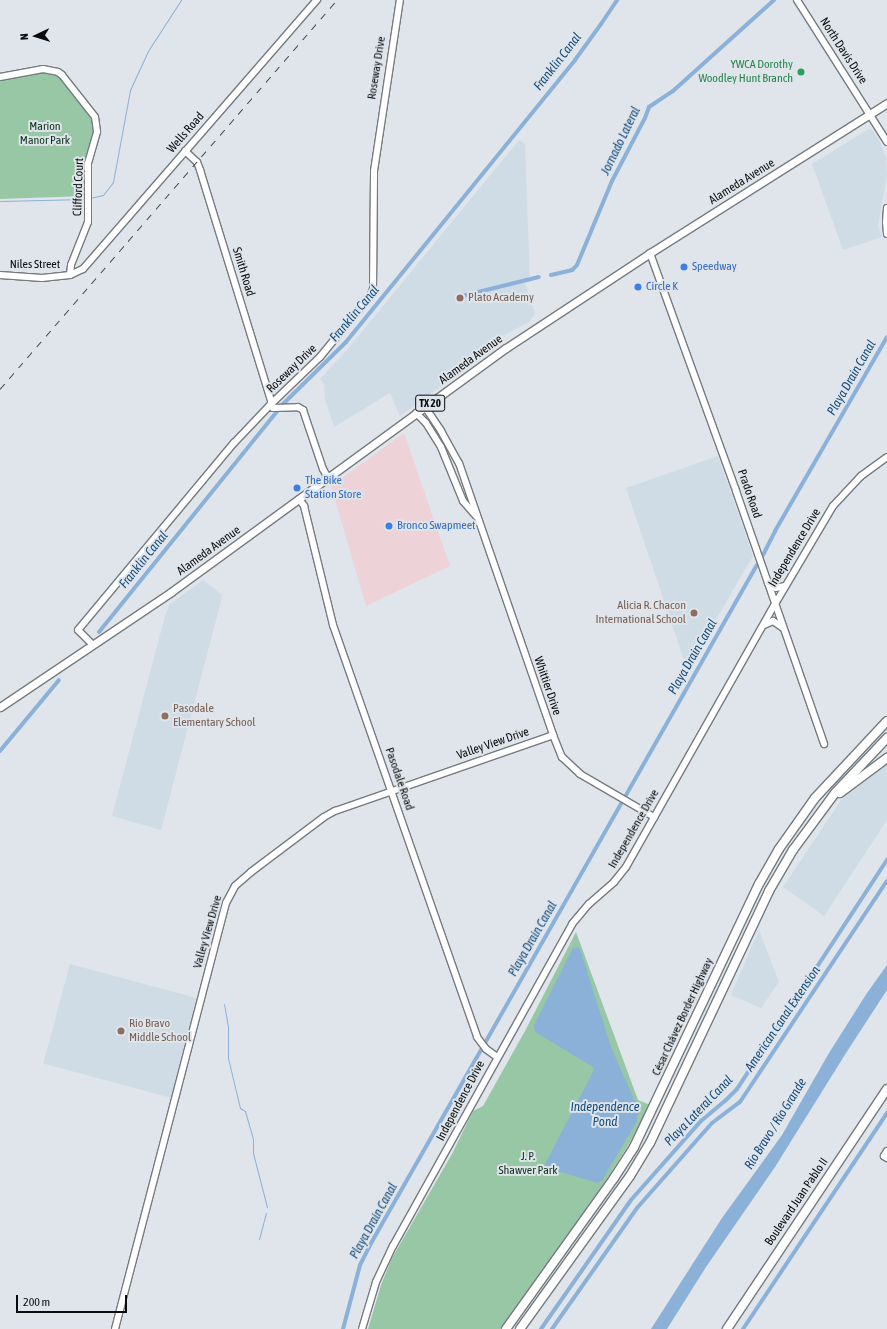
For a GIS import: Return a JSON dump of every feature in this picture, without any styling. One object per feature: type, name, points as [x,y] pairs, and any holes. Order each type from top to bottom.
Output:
[{"type":"highway","name":"César Chávez Border Highway","points":[[506,1329],[634,1147],[759,884],[779,849],[815,798],[887,721]]},
{"type":"highway","name":"César Chávez Border Highway","points":[[520,1329],[630,1176],[650,1143],[769,891],[793,850],[818,814],[839,788],[887,738]]},
{"type":"highway","points":[[818,814],[851,784],[887,758]]},
{"type":"highway","name":"Boulevard Juan Pablo II","points":[[727,1329],[887,1088]]},
{"type":"main road","name":"Alameda Avenue","points":[[0,707],[172,592],[506,348],[650,253],[887,103]]},
{"type":"street","name":"Wells Road","points":[[70,275],[83,269],[316,0]]},
{"type":"street","name":"Roseway Drive","points":[[93,645],[78,630],[221,459],[271,404],[320,357],[372,295],[372,205],[374,171],[400,0]]},
{"type":"street","name":"North Davis Drive","points":[[797,0],[887,142]]},
{"type":"street","name":"Clifford Court","points":[[0,76],[43,69],[53,70],[62,75],[94,113],[97,123],[97,132],[88,163],[89,197],[87,228],[71,265],[70,275]]},
{"type":"street","name":"Smith Road","points":[[185,151],[197,162],[200,170],[271,404]]},
{"type":"street","points":[[887,208],[887,234]]},
{"type":"street","name":"Prado Road","points":[[650,253],[824,744]]},
{"type":"street","name":"Niles Street","points":[[0,275],[26,278],[70,275]]},
{"type":"street","points":[[271,404],[273,408],[277,409],[298,407],[304,412],[322,469],[328,478]]},
{"type":"street","name":"Whittier Drive","points":[[425,407],[459,463],[553,735],[562,757],[573,768],[654,817]]},
{"type":"street","name":"Whittier Drive","points":[[416,413],[426,423],[441,447],[463,501],[477,517]]},
{"type":"street","name":"Independence Drive","points":[[362,1329],[376,1282],[384,1265],[497,1057],[572,924],[589,904],[620,875],[785,586],[833,506],[861,476],[887,457]]},
{"type":"street","name":"Pasodale Road","points":[[299,499],[305,510],[333,625],[480,1042],[486,1049],[497,1057]]},
{"type":"street","points":[[768,583],[776,588],[785,586]]},
{"type":"street","points":[[763,626],[773,621],[783,628]]},
{"type":"street","name":"Valley View Drive","points":[[115,1329],[229,894],[243,878],[324,817],[347,806],[553,735]]},
{"type":"shaded area","points":[[869,129],[872,130],[878,138],[886,157],[887,175],[878,226],[882,237],[843,250],[812,164]]},
{"type":"shaded area","name":"Plato Academy","points":[[519,140],[525,144],[530,281],[525,283],[535,314],[529,322],[495,340],[496,346],[400,416],[390,393],[334,427],[325,399],[324,384],[320,379],[347,350]]},
{"type":"shaded area","name":"Bronco Swapmeet","points":[[404,433],[450,566],[366,606],[331,486]]},
{"type":"shaded area","name":"Alicia R. Chacon International School","points":[[718,456],[753,556],[687,669],[626,488]]},
{"type":"shaded area","name":"Pasodale Elementary School","points":[[203,580],[222,595],[161,830],[112,816],[165,616],[170,604]]},
{"type":"shaded area","points":[[887,765],[887,820],[824,916],[783,887],[841,800]]},
{"type":"shaded area","points":[[759,930],[779,982],[761,1008],[731,995]]},
{"type":"shaded area","name":"Rio Bravo Middle School","points":[[70,964],[199,999],[173,1098],[43,1063]]},
{"type":"green space","name":"Marion Manor Park","points":[[43,72],[51,72],[62,79],[92,116],[95,127],[86,160],[85,196],[0,199],[0,80]]},
{"type":"green space","name":"J. P. Shawver Park","points":[[576,932],[638,1100],[650,1105],[629,1144],[598,1193],[500,1329],[368,1329],[381,1285],[392,1258],[452,1154],[473,1111],[483,1106],[525,1031]]},
{"type":"water","name":"Independence Pond","points":[[576,947],[580,949],[611,1047],[637,1106],[638,1113],[637,1121],[603,1179],[598,1183],[547,1168],[545,1164],[594,1070],[593,1067],[535,1032],[534,1025],[573,948]]},
{"type":"water","points":[[887,965],[887,990],[775,1167],[706,1267],[667,1329],[651,1329],[722,1218],[782,1135],[829,1053],[867,993]]},
{"type":"waterway","points":[[90,198],[103,195],[113,182],[130,90],[148,51],[181,0]]},
{"type":"waterway","name":"Franklin Canal","points":[[99,632],[284,403],[346,342],[575,60],[617,0]]},
{"type":"waterway","name":"Jornado Lateral","points":[[551,275],[572,270],[577,265],[612,181],[645,118],[649,107],[673,91],[774,0]]},
{"type":"waterway","points":[[0,201],[85,199]]},
{"type":"waterway","name":"Jornado Lateral","points":[[462,296],[539,277]]},
{"type":"waterway","name":"Playa Drain Canal","points":[[763,555],[775,531],[887,337]]},
{"type":"waterway","name":"Playa Drain Canal","points":[[343,1329],[360,1265],[370,1245],[757,565]]},
{"type":"waterway","name":"Franklin Canal","points":[[0,751],[59,680]]},
{"type":"waterway","name":"Playa Lateral Canal","points":[[541,1329],[631,1200],[701,1121],[737,1089],[887,860]]},
{"type":"waterway","name":"American Canal Extension","points":[[552,1329],[637,1208],[712,1123],[740,1102],[887,881]]},
{"type":"waterway","points":[[224,1004],[228,1026],[228,1058],[240,1108],[245,1111],[253,1139],[253,1153],[267,1207]]},
{"type":"waterway","points":[[743,1329],[887,1113]]},
{"type":"waterway","points":[[259,1239],[266,1213]]},
{"type":"railway","points":[[0,389],[337,0]]},
{"type":"place","name":"YWCA Dorothy Woodley Hunt Branch","points":[[801,72]]},
{"type":"place","name":"Speedway","points":[[684,267]]},
{"type":"place","name":"Circle K","points":[[638,287]]},
{"type":"place","name":"Plato Academy","points":[[460,298]]},
{"type":"place","name":"The Bike Station Store","points":[[297,488]]},
{"type":"place","name":"Bronco Swapmeet","points":[[389,526]]},
{"type":"place","name":"Alicia R. Chacon International School","points":[[694,613]]},
{"type":"place","name":"Pasodale Elementary School","points":[[165,716]]},
{"type":"place","name":"Rio Bravo Middle School","points":[[121,1031]]},
{"type":"water label","name":"Río Bravo / Rio Grande","points":[[776,1124]]}]
